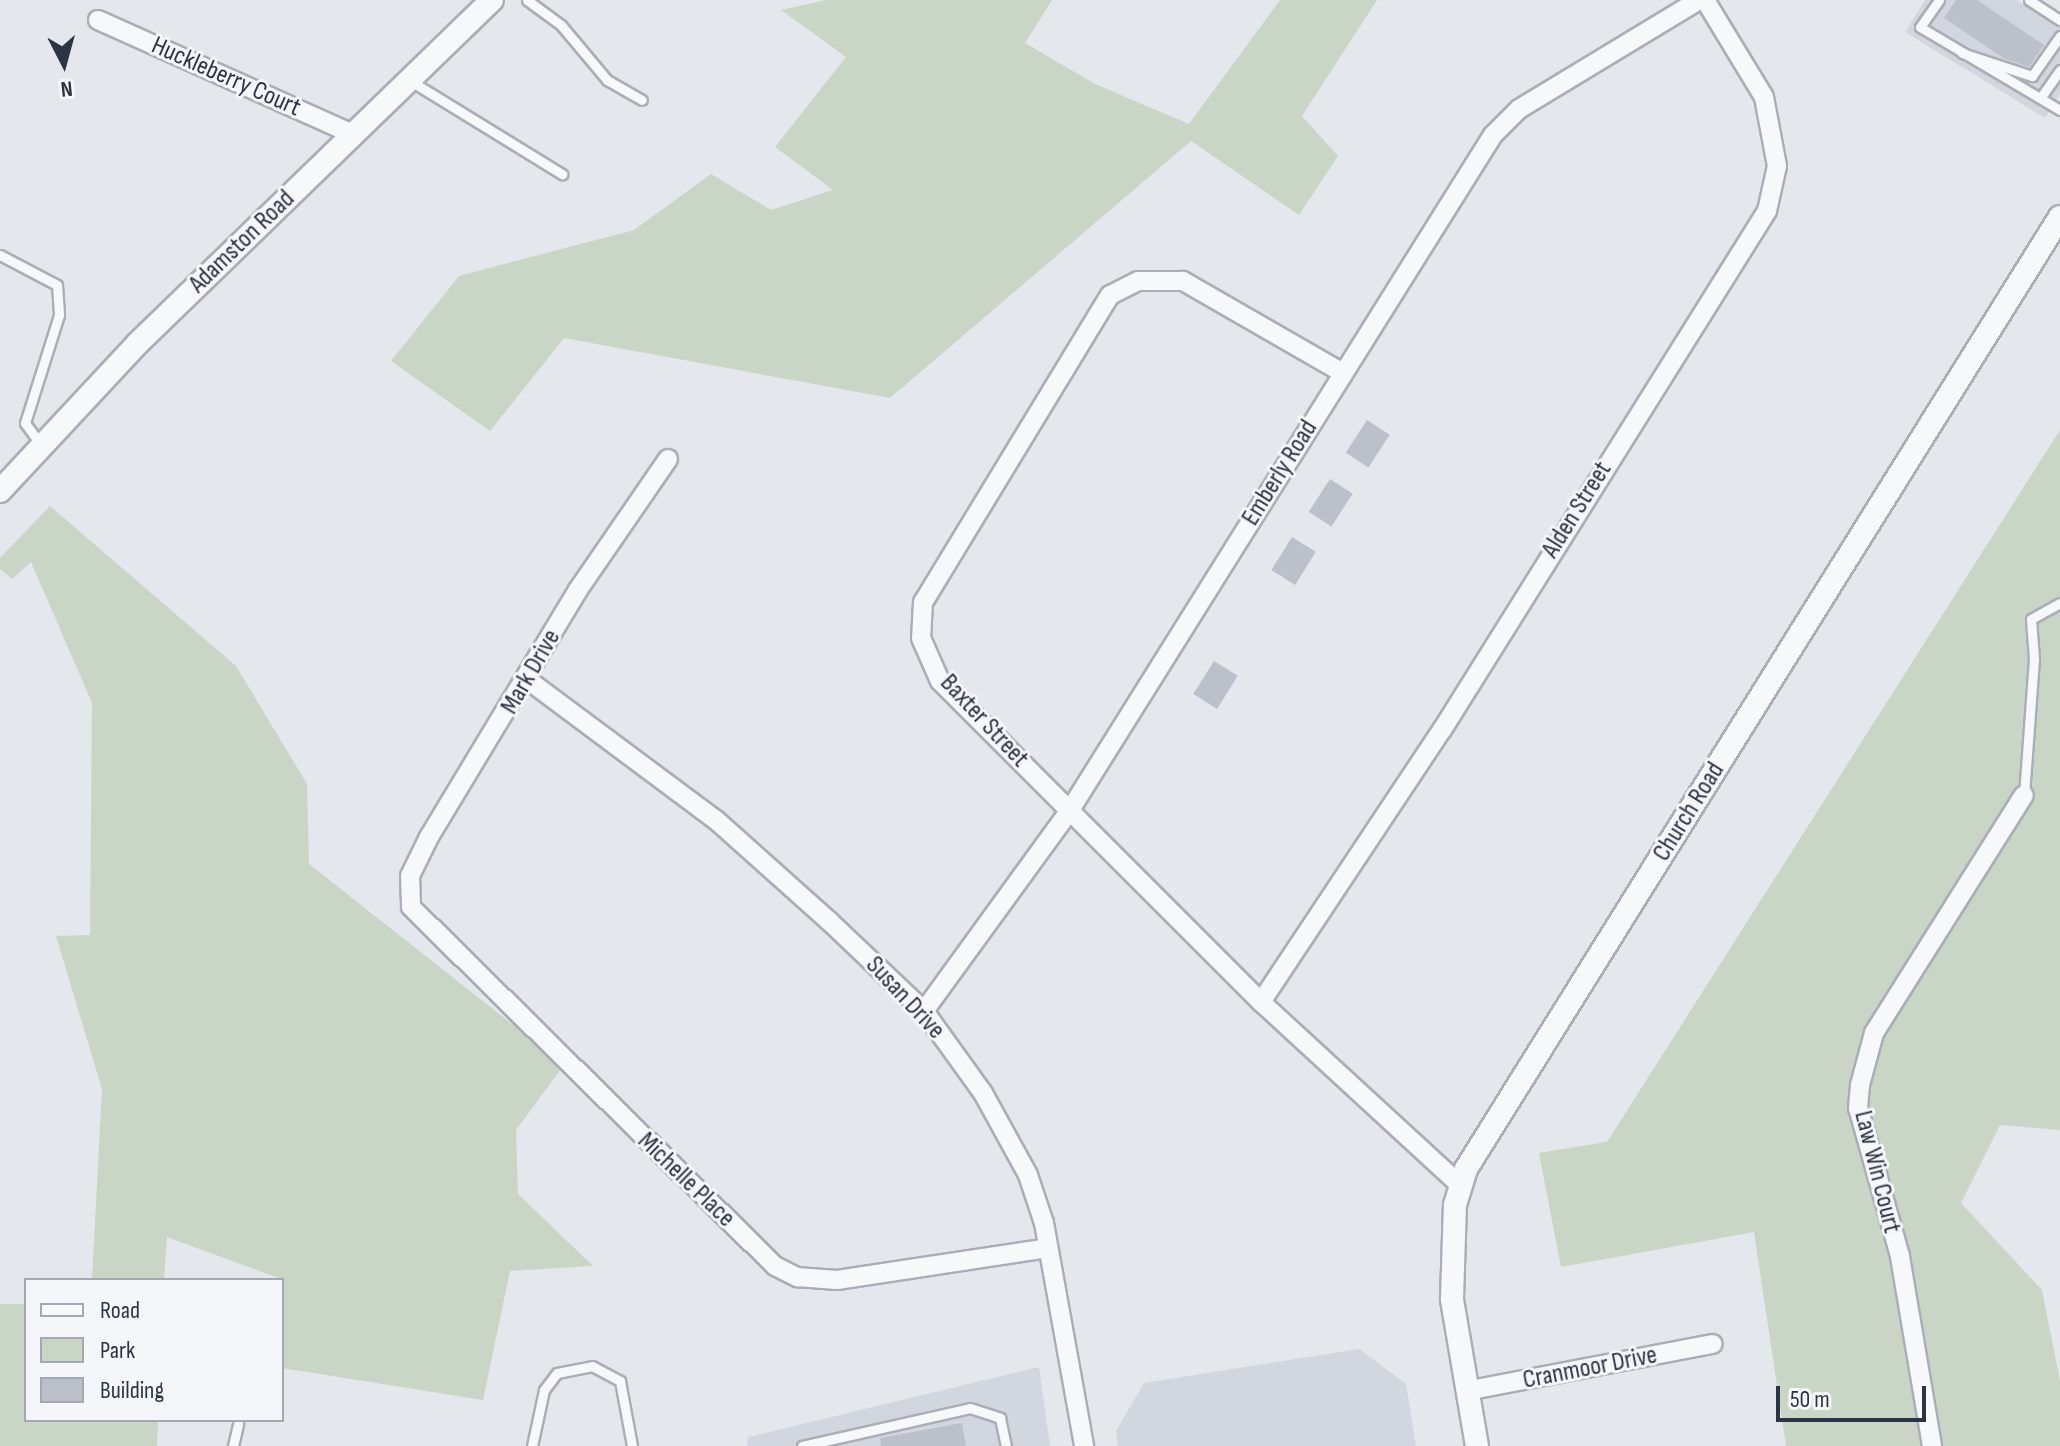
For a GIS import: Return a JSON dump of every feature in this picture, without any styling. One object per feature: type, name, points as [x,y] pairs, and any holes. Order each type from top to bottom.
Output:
[{"type":"street","name":"Adamston Road","points":[[0,491],[137,344],[492,0]]},
{"type":"street","name":"Emberly Road","points":[[924,1011],[1070,810],[1493,135],[1519,109],[1699,0]]},
{"type":"street","name":"Alden Street","points":[[1261,1002],[1442,730],[1767,211],[1777,166],[1764,97],[1705,0]]},
{"type":"street","name":"Huckleberry Court","points":[[98,20],[353,134]]},
{"type":"street","name":"Church Road","points":[[1477,1446],[1466,1391],[1451,1274],[1461,1186],[2060,217]]},
{"type":"street","name":"Baxter Street","points":[[1343,373],[1183,281],[1138,281],[1110,295],[923,602],[919,623],[940,681],[1261,1002],[1461,1186]]},
{"type":"street","name":"Mark Drive","points":[[411,893],[410,876],[429,837],[528,680],[578,590],[668,459]]},
{"type":"street","name":"Susan Drive","points":[[528,680],[716,820],[924,1011],[983,1093],[1028,1175],[1048,1248],[1084,1446]]},
{"type":"street","name":"Law Win Court","points":[[1932,1446],[1900,1256],[1858,1108],[1860,1085],[1874,1033],[2024,795]]},
{"type":"street","name":"Michelle Place","points":[[411,893],[419,921],[775,1266],[797,1277],[837,1280],[1048,1248]]},
{"type":"street","name":"Cranmoor Drive","points":[[1466,1391],[1713,1344]]},
{"type":"lane","points":[[527,0],[561,25],[607,80],[642,100]]},
{"type":"lane","points":[[1939,0],[1920,27],[1955,52],[2060,110]]},
{"type":"lane","points":[[2029,0],[2060,20]]},
{"type":"lane","points":[[1955,52],[1982,55],[2032,76],[2060,36]]},
{"type":"lane","points":[[2041,97],[2060,70]]},
{"type":"lane","points":[[409,80],[562,174]]},
{"type":"lane","points":[[0,255],[57,285],[59,315],[25,423],[42,446]]},
{"type":"lane","points":[[2024,795],[2034,659],[2031,619],[2060,603]]},
{"type":"lane","points":[[532,1446],[544,1390],[557,1373],[592,1366],[620,1381],[632,1446]]},
{"type":"lane","points":[[802,1446],[970,1408],[1000,1418],[1006,1446]]},
{"type":"lane","points":[[233,1446],[238,1424]]},
{"type":"shaded area","points":[[1925,0],[2016,0],[2060,27],[2060,94],[2045,118],[1905,32]]},
{"type":"shaded area","points":[[1359,1349],[1406,1384],[1416,1446],[1118,1446],[1116,1431],[1144,1383]]},
{"type":"shaded area","points":[[1039,1367],[1050,1446],[747,1446],[748,1437]]},
{"type":"green space","points":[[826,0],[1052,0],[1025,43],[1095,84],[1189,124],[1280,0],[1377,0],[1302,116],[1338,156],[1299,215],[1191,141],[890,398],[564,338],[490,431],[391,361],[459,276],[634,230],[711,174],[771,210],[833,190],[775,147],[846,57],[781,10]]},
{"type":"green space","points":[[2060,430],[2060,1130],[2000,1125],[1961,1203],[2042,1290],[2060,1381],[2060,1446],[1786,1446],[1754,1232],[1561,1267],[1539,1153],[1607,1142]]},
{"type":"green space","points":[[50,506],[236,666],[307,784],[309,864],[564,1065],[516,1130],[518,1194],[593,1266],[510,1271],[483,1400],[284,1368],[284,1278],[167,1237],[164,1278],[92,1278],[102,1089],[56,936],[90,935],[92,703],[31,562],[12,579],[0,569],[0,558]]},
{"type":"green space","points":[[0,1304],[24,1304],[24,1422],[158,1422],[157,1446],[0,1446]]},
{"type":"building","points":[[1956,0],[1977,0],[2044,45],[2029,67],[2005,59],[1944,18]]},
{"type":"building","points":[[1367,420],[1390,435],[1368,467],[1346,453]]},
{"type":"building","points":[[1330,479],[1353,494],[1331,526],[1309,512]]},
{"type":"building","points":[[1292,537],[1316,552],[1295,585],[1271,570]]},
{"type":"building","points":[[1214,661],[1238,676],[1217,709],[1193,694]]},
{"type":"building","points":[[962,1423],[966,1446],[881,1446],[880,1438]]}]
